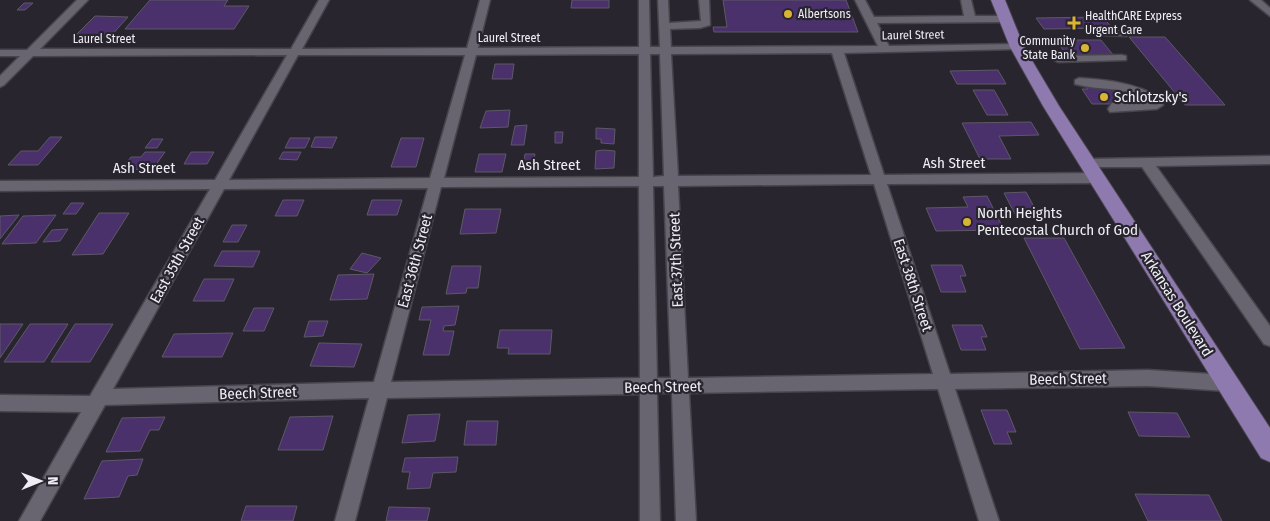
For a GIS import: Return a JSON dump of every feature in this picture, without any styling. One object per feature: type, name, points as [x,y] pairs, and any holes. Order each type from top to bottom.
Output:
[{"type":"main road","name":"Arkansas Boulevard","points":[[998,0],[1004,19],[1017,47],[1051,106],[1268,445]]},
{"type":"street","points":[[0,83],[83,0]]},
{"type":"street","name":"East 35th Street","points":[[29,521],[324,0]]},
{"type":"street","name":"East 36th Street","points":[[345,521],[485,0]]},
{"type":"street","name":"East 37th Street","points":[[644,0],[648,181],[650,521]]},
{"type":"street","name":"East 37th Street","points":[[663,0],[686,521]]},
{"type":"street","points":[[664,26],[700,25],[706,22],[704,0]]},
{"type":"street","points":[[860,0],[885,49]]},
{"type":"street","points":[[966,0],[970,18]]},
{"type":"street","points":[[1255,0],[1270,13]]},
{"type":"street","points":[[870,20],[1004,19]]},
{"type":"street","points":[[1102,33],[1126,33]]},
{"type":"street","name":"Laurel Street","points":[[0,53],[837,50],[1017,47]]},
{"type":"street","name":"East 38th Street","points":[[837,50],[989,521]]},
{"type":"street","points":[[1058,59],[1122,58]]},
{"type":"street","points":[[1079,82],[1113,84],[1138,90],[1157,101],[1157,105],[1116,106],[1114,108]]},
{"type":"street","name":"Ash Street","points":[[0,186],[879,179],[1092,170],[1146,162],[1270,160]]},
{"type":"street","points":[[1146,162],[1270,339]]},
{"type":"street","name":"Beech Street","points":[[0,403],[380,390],[1148,378],[1227,382]]},
{"type":"building","points":[[150,0],[228,0],[224,6],[249,6],[234,29],[125,29]]},
{"type":"building","points":[[572,0],[609,0],[609,8],[571,8]]},
{"type":"building","name":"Albertsons","points":[[723,0],[846,0],[858,32],[714,32],[713,27],[727,27]]},
{"type":"building","points":[[24,3],[33,3],[25,10],[17,10]]},
{"type":"building","points":[[95,16],[128,17],[110,37],[75,36]]},
{"type":"building","name":"HealthCARE Express Urgent Care","points":[[1103,17],[1112,28],[1044,29],[1036,18]]},
{"type":"building","points":[[1129,37],[1165,37],[1225,105],[1185,105]]},
{"type":"building","name":"Community State Bank","points":[[1056,40],[1101,40],[1114,56],[1068,57]]},
{"type":"building","points":[[495,64],[514,64],[512,79],[492,79]]},
{"type":"building","points":[[998,70],[1006,84],[957,84],[950,71]]},
{"type":"building","name":"Schlotzsky's","points":[[1085,85],[1112,85],[1126,104],[1092,104],[1082,89],[1088,89]]},
{"type":"building","points":[[973,90],[994,90],[1008,115],[987,115]]},
{"type":"building","points":[[510,110],[508,127],[480,128],[486,111]]},
{"type":"building","points":[[1031,122],[1039,135],[999,136],[1011,159],[980,159],[962,123]]},
{"type":"building","points":[[527,125],[524,145],[511,145],[515,126]]},
{"type":"building","points":[[596,128],[615,129],[614,144],[601,143],[601,139],[596,139]]},
{"type":"building","points":[[555,132],[563,132],[562,143],[555,143]]},
{"type":"building","points":[[50,137],[62,137],[38,165],[8,165],[21,151],[38,151]]},
{"type":"building","points":[[315,137],[337,137],[332,148],[311,147]]},
{"type":"building","points":[[290,138],[310,138],[305,148],[285,148]]},
{"type":"building","points":[[401,138],[424,138],[416,167],[391,167]]},
{"type":"building","points":[[152,139],[163,139],[157,148],[145,148]]},
{"type":"building","points":[[596,151],[615,151],[614,168],[595,169]]},
{"type":"building","points":[[145,152],[165,152],[152,170],[121,169],[131,157],[141,157]]},
{"type":"building","points":[[191,152],[214,152],[207,164],[184,164]]},
{"type":"building","points":[[283,152],[301,152],[297,160],[279,159]]},
{"type":"building","points":[[479,154],[506,154],[502,172],[475,172]]},
{"type":"building","points":[[525,154],[535,154],[532,166],[523,166]]},
{"type":"building","points":[[1026,192],[1039,216],[1016,216],[1004,193]]},
{"type":"building","points":[[987,196],[1004,230],[936,231],[926,208],[968,207],[963,197]]},
{"type":"building","points":[[283,200],[304,200],[297,216],[275,216]]},
{"type":"building","points":[[372,200],[402,200],[397,215],[367,215]]},
{"type":"building","points":[[71,203],[84,203],[76,214],[63,214]]},
{"type":"building","points":[[465,209],[501,209],[496,233],[460,234]]},
{"type":"building","points":[[99,213],[129,213],[103,254],[72,255]]},
{"type":"building","points":[[19,215],[0,239],[0,216]]},
{"type":"building","points":[[56,215],[36,243],[2,244],[23,216]]},
{"type":"building","points":[[232,225],[247,225],[238,242],[223,242]]},
{"type":"building","points":[[68,229],[60,241],[43,242],[52,230]]},
{"type":"building","points":[[1024,238],[1064,238],[1125,348],[1080,349]]},
{"type":"building","points":[[222,251],[260,251],[253,267],[214,266]]},
{"type":"building","points":[[362,253],[381,258],[367,273],[350,269]]},
{"type":"building","points":[[931,265],[962,265],[966,276],[960,276],[966,292],[941,292]]},
{"type":"building","points":[[452,266],[481,266],[478,288],[467,288],[466,293],[446,294]]},
{"type":"building","points":[[374,274],[367,299],[330,300],[338,275]]},
{"type":"building","points":[[204,279],[234,279],[224,301],[193,301]]},
{"type":"building","points":[[459,306],[455,325],[444,326],[443,331],[454,331],[449,355],[423,355],[431,320],[419,320],[422,307]]},
{"type":"building","points":[[254,308],[274,308],[264,331],[243,331]]},
{"type":"building","points":[[309,321],[328,321],[323,336],[304,337]]},
{"type":"building","points":[[0,324],[23,324],[0,358]]},
{"type":"building","points":[[30,324],[68,324],[44,362],[4,362]]},
{"type":"building","points":[[75,324],[113,324],[90,362],[51,362]]},
{"type":"building","points":[[952,325],[982,325],[987,337],[981,337],[986,350],[961,350]]},
{"type":"building","points":[[500,330],[552,330],[550,354],[508,354],[509,348],[497,348]]},
{"type":"building","points":[[233,333],[222,357],[162,357],[174,334]]},
{"type":"building","points":[[319,343],[362,344],[354,367],[310,366]]},
{"type":"building","points":[[981,410],[1007,410],[1016,432],[1007,432],[1012,444],[994,444]]},
{"type":"building","points":[[1128,412],[1177,413],[1190,437],[1139,436]]},
{"type":"building","points":[[440,414],[435,441],[402,443],[408,415]]},
{"type":"building","points":[[333,416],[323,450],[278,450],[290,417]]},
{"type":"building","points":[[165,417],[159,430],[150,430],[140,451],[106,452],[122,418]]},
{"type":"building","points":[[467,421],[498,421],[496,445],[464,445]]},
{"type":"building","points":[[458,457],[456,472],[433,473],[430,488],[407,489],[410,472],[402,472],[405,458]]},
{"type":"building","points":[[143,459],[137,475],[128,476],[119,497],[84,499],[102,461]]},
{"type":"building","points":[[1135,494],[1209,495],[1222,521],[1148,521]]},
{"type":"building","points":[[246,506],[297,506],[293,521],[241,521]]},
{"type":"building","points":[[389,507],[430,508],[427,521],[386,521]]},
{"type":"place","name":"Albertsons","points":[[788,14]]},
{"type":"place","name":"HealthCARE Express Urgent Care","points":[[1074,23]]},
{"type":"place","name":"Community State Bank","points":[[1085,48]]},
{"type":"place","name":"Schlotzsky's","points":[[1104,97]]},
{"type":"place","name":"North Heights Pentecostal Church of God","points":[[967,222]]}]
